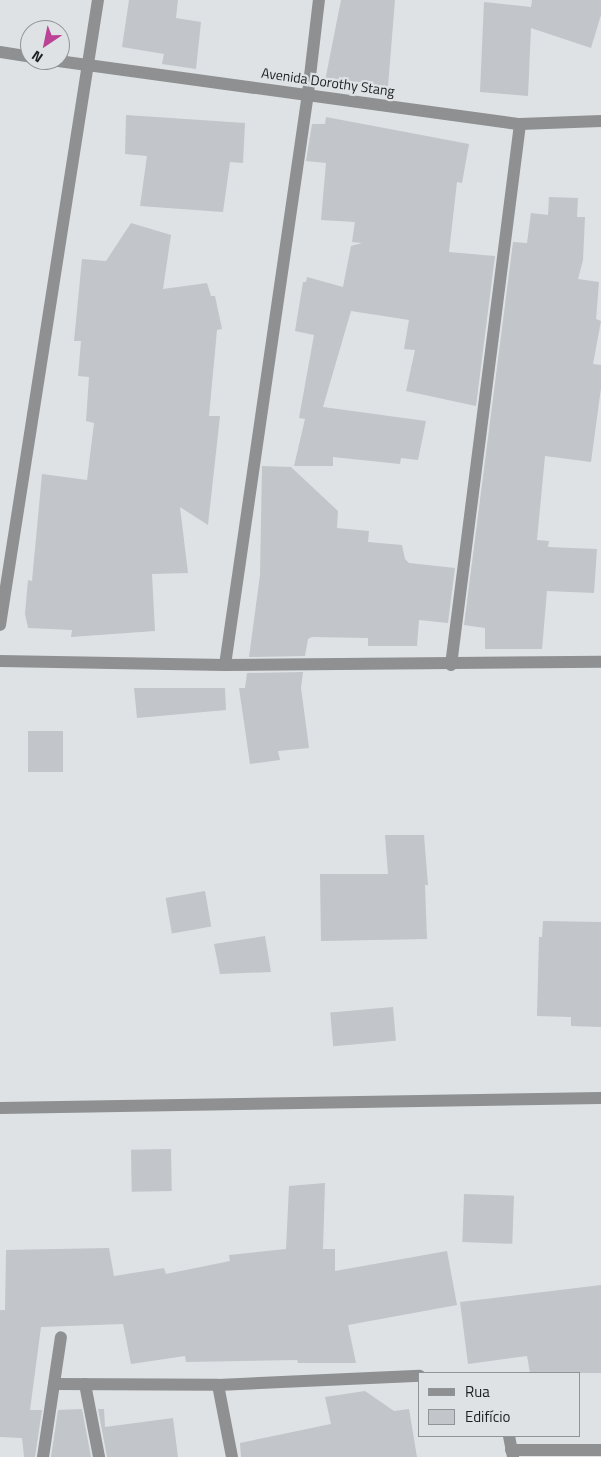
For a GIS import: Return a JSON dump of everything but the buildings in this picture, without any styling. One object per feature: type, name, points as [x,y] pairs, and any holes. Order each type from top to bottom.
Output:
[{"type":"street","points":[[0,625],[98,0]]},
{"type":"street","points":[[224,666],[308,94],[319,0]]},
{"type":"street","points":[[0,52],[20,55]]},
{"type":"street","name":"Avenida Dorothy Stang","points":[[70,63],[520,124],[601,121]]},
{"type":"street","points":[[451,665],[520,124]]},
{"type":"street","points":[[0,661],[224,666],[601,662]]},
{"type":"street","points":[[0,1108],[601,1098]]},
{"type":"street","points":[[43,1457],[61,1337]]},
{"type":"street","points":[[54,1384],[218,1384],[418,1376]]},
{"type":"street","points":[[85,1384],[99,1457]]},
{"type":"street","points":[[218,1384],[232,1457]]},
{"type":"street","points":[[509,1437],[512,1453],[601,1450]]}]
